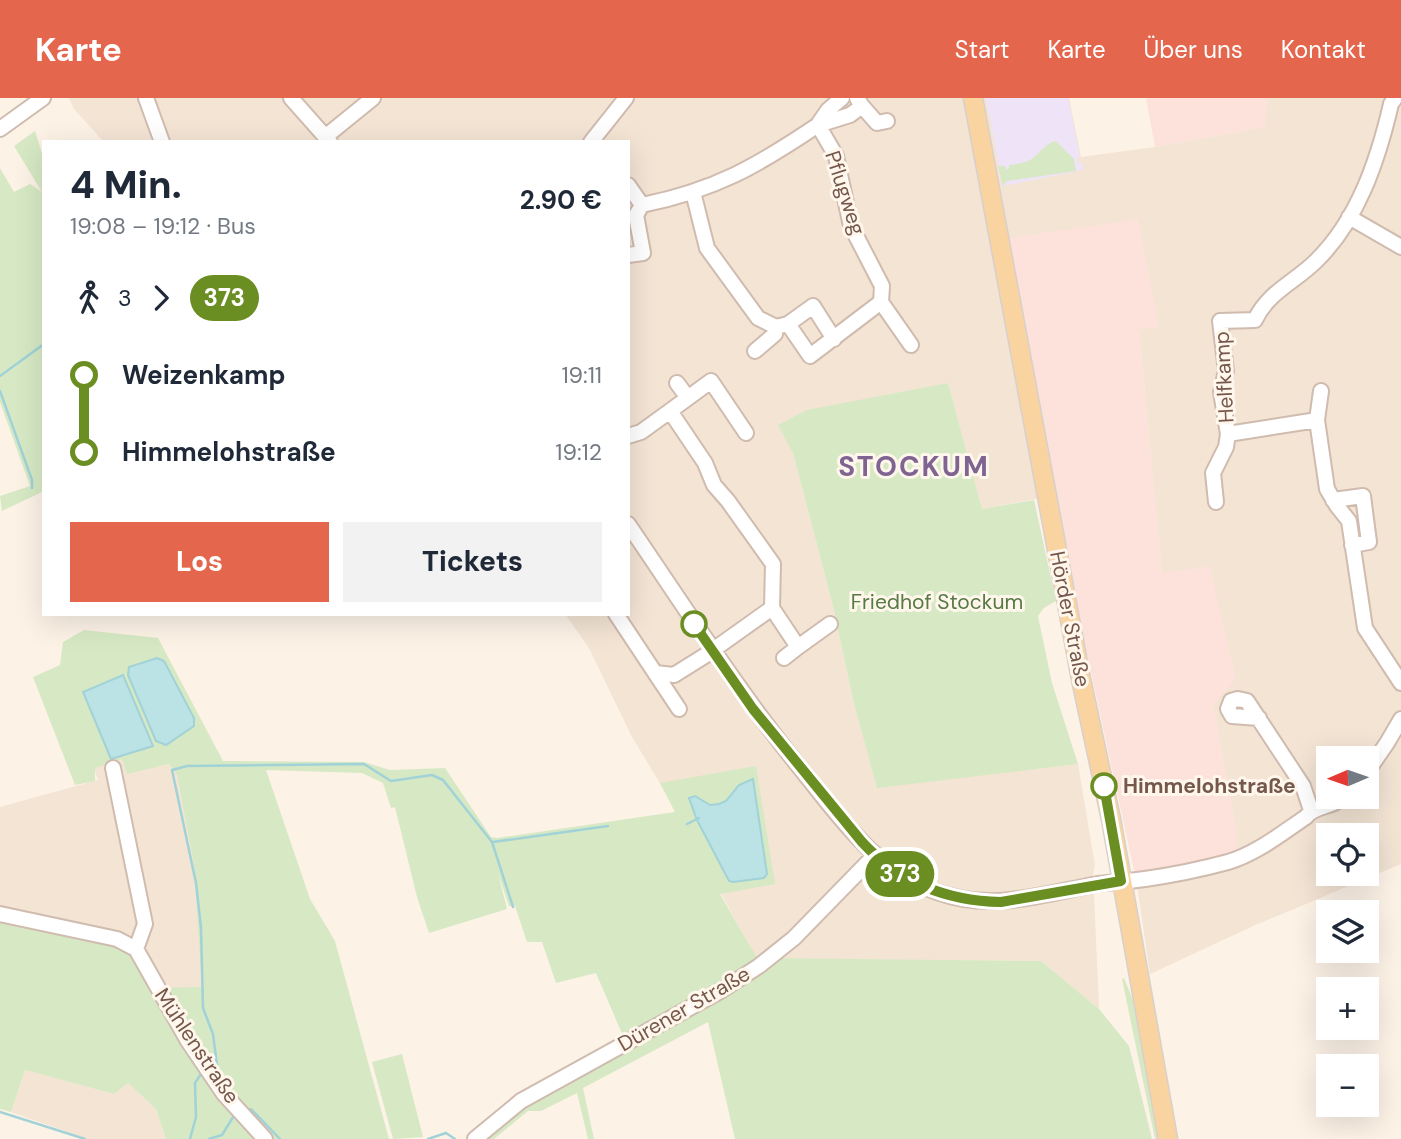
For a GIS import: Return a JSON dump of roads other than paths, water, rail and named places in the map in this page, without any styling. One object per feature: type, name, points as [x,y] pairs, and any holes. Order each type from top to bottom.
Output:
[{"type":"main road","name":"Hörder Straße","points":[[973,98],[1168,1139]]},
{"type":"street","points":[[0,129],[43,98]]},
{"type":"street","points":[[146,98],[161,140]]},
{"type":"street","points":[[291,98],[328,139],[373,98]]},
{"type":"street","points":[[595,140],[626,98]]},
{"type":"street","name":"Pflugweg","points":[[818,125],[828,110],[842,98]]},
{"type":"street","name":"Helfkamp","points":[[1216,502],[1213,473],[1226,447],[1228,434],[1221,392],[1226,371],[1220,321],[1255,320],[1273,293],[1299,276],[1326,250],[1349,217],[1376,162],[1392,100]]},
{"type":"street","name":"Pflugweg","points":[[642,205],[723,182],[763,162],[818,125],[850,115],[859,102],[877,123],[887,121]]},
{"type":"street","name":"Pflugweg","points":[[818,125],[836,156],[851,226],[882,286],[881,302],[911,345]]},
{"type":"street","points":[[630,189],[642,205],[636,215],[643,253],[630,255]]},
{"type":"street","points":[[693,192],[707,248],[758,318],[782,326],[810,356],[881,302]]},
{"type":"street","points":[[1349,217],[1401,247]]},
{"type":"street","points":[[755,351],[782,326],[813,306],[834,339]]},
{"type":"street","points":[[630,435],[641,432],[711,381],[746,433]]},
{"type":"street","points":[[677,383],[688,398]]},
{"type":"street","points":[[1321,391],[1317,420],[1327,489],[1349,522],[1365,628],[1395,666],[1401,683]]},
{"type":"street","points":[[670,411],[705,463],[714,485],[773,564],[772,608],[798,647]]},
{"type":"street","name":"Helfkamp","points":[[1228,434],[1317,420]]},
{"type":"street","points":[[1333,500],[1363,496],[1369,542],[1352,545]]},
{"type":"street","points":[[1349,522],[1366,519]]},
{"type":"street","points":[[630,526],[713,651],[781,745],[874,856],[906,879],[938,893],[984,902],[1020,900],[1145,879],[1229,861],[1266,843],[1306,817],[1311,810],[1323,809]]},
{"type":"street","points":[[655,673],[674,674],[713,651],[772,608]]},
{"type":"street","points":[[617,616],[679,709]]},
{"type":"street","points":[[784,657],[830,624]]},
{"type":"street","points":[[1259,718],[1303,786],[1311,810]]},
{"type":"street","points":[[1379,755],[1401,719]]},
{"type":"street","points":[[0,914],[117,939],[135,949],[145,924],[113,768]]},
{"type":"street","name":"Dürener Straße","points":[[475,1139],[521,1101],[722,990],[758,966],[794,938],[874,856]]},
{"type":"street","name":"Mühlenstraße","points":[[135,949],[175,1020],[224,1094],[265,1139]]},
{"type":"water","points":[[157,658],[164,661],[194,718],[194,726],[166,745],[156,741],[128,675],[129,667]]},
{"type":"water","points":[[123,675],[153,746],[111,759],[83,692]]},
{"type":"water","points":[[753,779],[767,874],[764,878],[733,882],[729,881],[697,820],[689,798],[695,796],[710,805],[719,804],[726,801],[739,785]]},
{"type":"waterway","points":[[0,376],[42,345]]},
{"type":"waterway","points":[[0,391],[32,480],[32,488]]},
{"type":"waterway","points":[[211,1068],[217,1065],[213,1034],[203,1008],[201,928],[196,883],[172,770],[187,766],[364,764],[391,781],[432,775],[443,780],[492,842],[513,907]]},
{"type":"waterway","points":[[687,824],[699,818]]},
{"type":"waterway","points":[[493,842],[608,826]]},
{"type":"waterway","points":[[190,1139],[196,1117],[195,1083],[203,1071]]},
{"type":"waterway","points":[[247,1110],[251,1109],[280,1139]]},
{"type":"waterway","points":[[0,1112],[85,1139]]},
{"type":"waterway","points":[[209,1139],[222,1135],[235,1114]]},
{"type":"waterway","points":[[428,1139],[446,1133],[455,1139]]},
{"type":"place","name":"Himmelohstraße","points":[[1104,786]]},
{"type":"district","name":"STOCKUM","points":[[914,466]]},
{"type":"park label","name":"Friedhof Stockum","points":[[937,602]]}]
